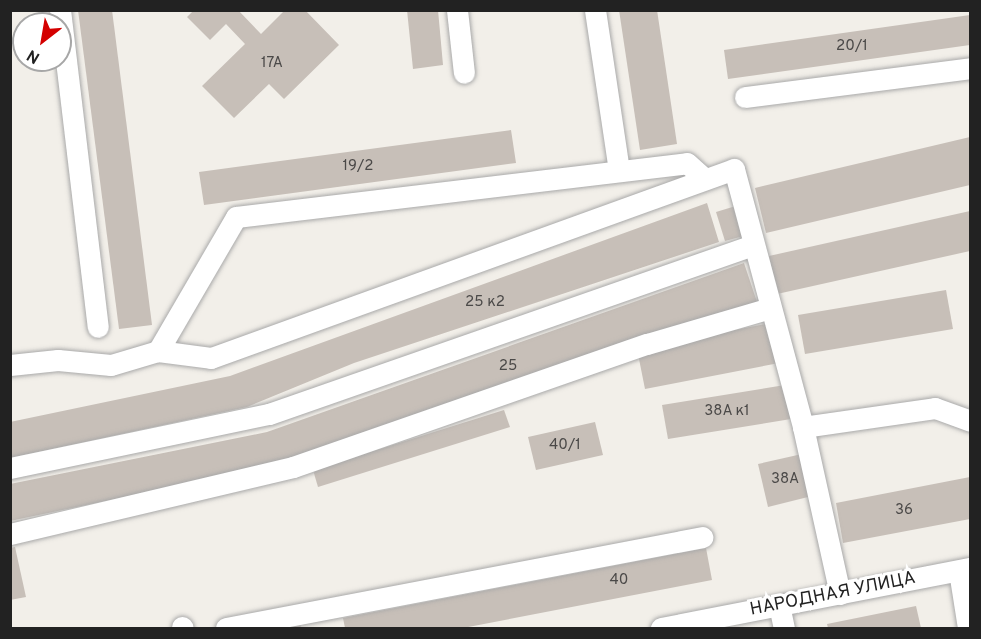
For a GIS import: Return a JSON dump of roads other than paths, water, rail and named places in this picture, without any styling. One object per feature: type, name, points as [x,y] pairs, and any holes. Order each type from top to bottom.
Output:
[{"type":"street","points":[[60,10],[98,327]]},
{"type":"street","points":[[457,10],[464,73]]},
{"type":"street","points":[[595,10],[619,170]]},
{"type":"street","points":[[745,97],[970,68]]},
{"type":"street","points":[[158,351],[236,218],[687,163],[705,179]]},
{"type":"street","points":[[10,365],[58,360],[111,365],[158,351],[211,358],[734,169],[803,428],[840,594]]},
{"type":"street","points":[[10,468],[269,414],[753,245]]},
{"type":"street","points":[[10,534],[293,467],[647,344],[770,308]]},
{"type":"street","points":[[803,428],[935,408],[970,421]]},
{"type":"street","points":[[226,628],[702,537]]},
{"type":"street","points":[[965,569],[968,628]]},
{"type":"street","name":"НАРОДНАЯ УЛИЦА","points":[[661,628],[965,569]]},
{"type":"street","points":[[779,606],[784,628]]}]
